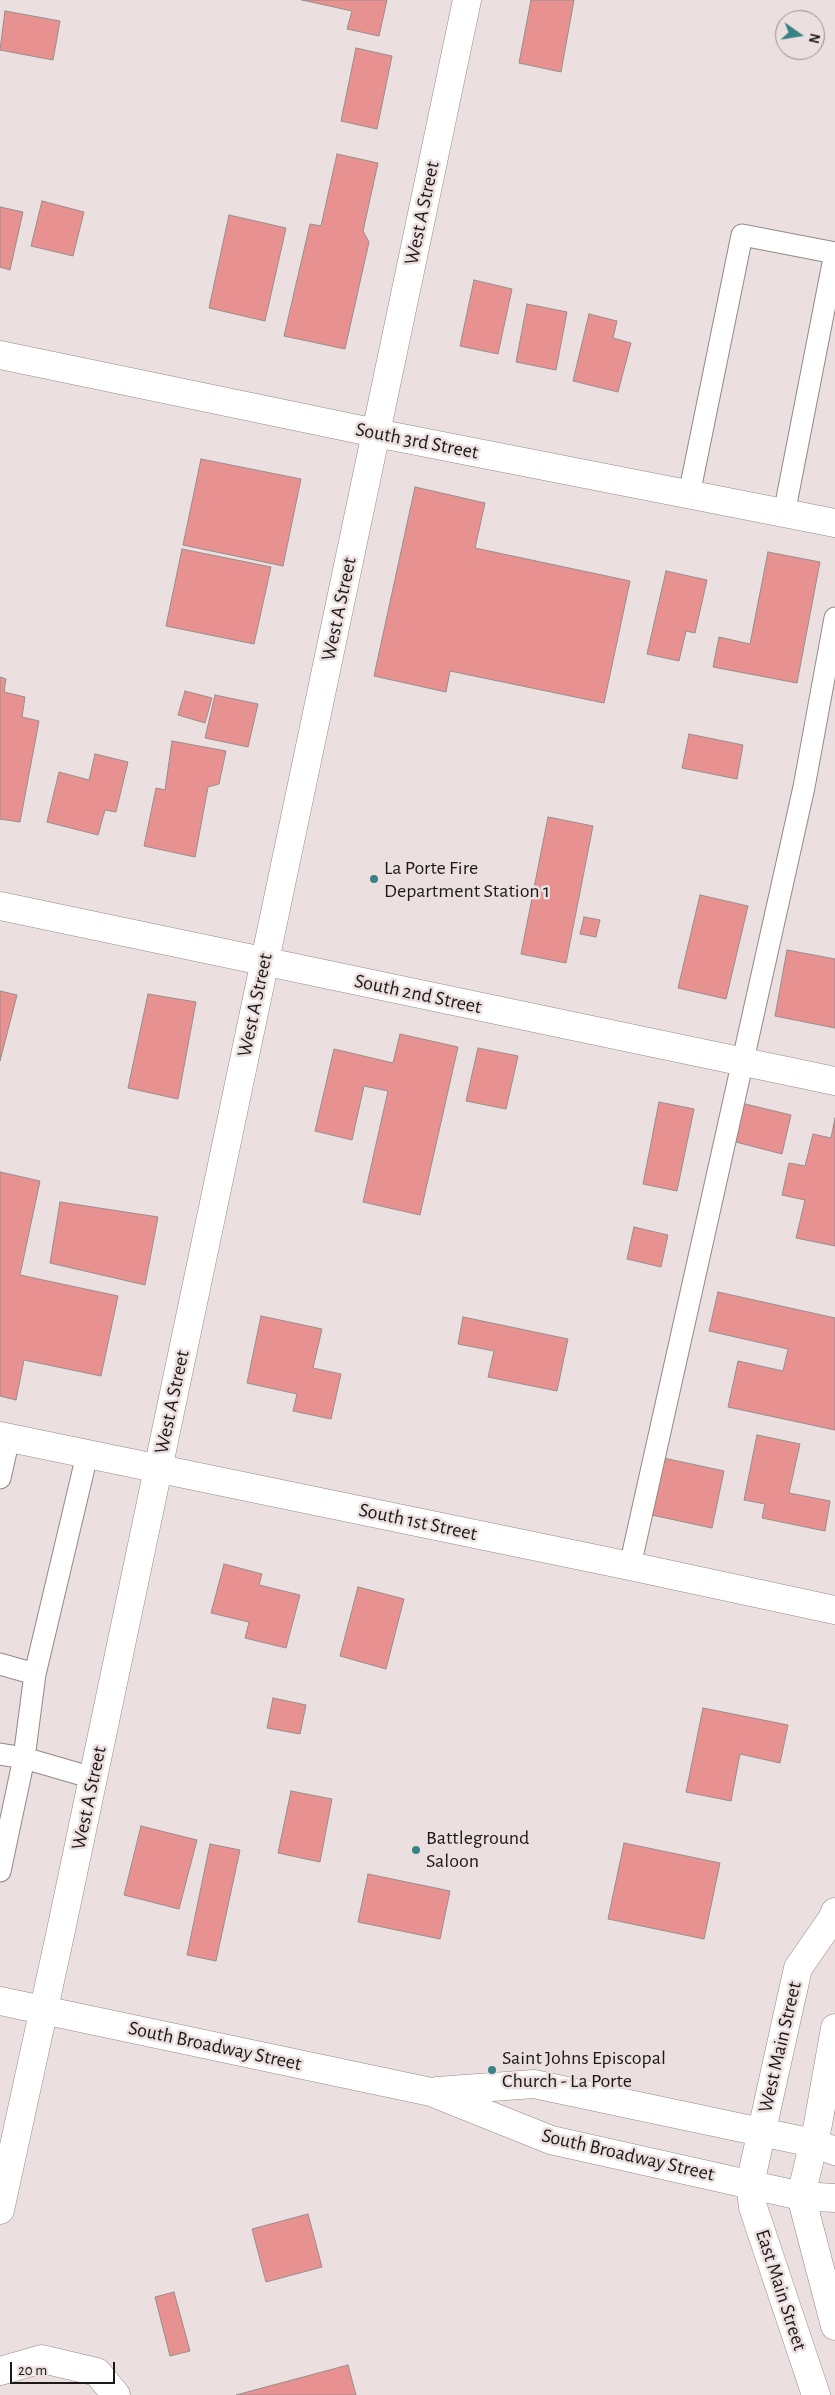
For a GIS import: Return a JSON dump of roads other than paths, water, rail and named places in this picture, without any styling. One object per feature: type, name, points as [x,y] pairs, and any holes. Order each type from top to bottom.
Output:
[{"type":"street","name":"West A Street","points":[[0,2210],[44,2010],[467,0]]},
{"type":"street","name":"South 3rd Street","points":[[0,355],[376,433],[835,523]]},
{"type":"street","name":"South 2nd Street","points":[[0,906],[835,1081]]},
{"type":"street","name":"South 1st Street","points":[[5,1437],[835,1610]]},
{"type":"street","name":"West Main Street","points":[[750,2184],[798,1968],[834,1921]]},
{"type":"street","name":"South Broadway Street","points":[[0,2001],[431,2092],[551,2140],[801,2196],[835,2198]]},
{"type":"street","points":[[801,2196],[824,2147],[835,2028]]},
{"type":"street","name":"South Broadway Street","points":[[431,2092],[534,2084],[761,2131],[824,2147]]},
{"type":"street","name":"East Main Street","points":[[750,2184],[760,2229],[816,2395]]},
{"type":"street","name":"East Main Street","points":[[801,2196],[835,2326]]},
{"type":"street","points":[[0,2371],[42,2359],[97,2372],[116,2395]]},
{"type":"lane","points":[[689,495],[742,235],[835,253],[784,514]]},
{"type":"lane","points":[[630,1566],[745,1062],[804,787],[835,618]]},
{"type":"lane","points":[[0,1478],[5,1437]]},
{"type":"lane","points":[[0,1871],[4,1829],[24,1758],[35,1674],[87,1455]]},
{"type":"lane","points":[[0,1664],[35,1674]]},
{"type":"lane","points":[[0,1754],[24,1758],[93,1778]]},
{"type":"place","name":"La Porte Fire Department Station 1","points":[[374,879]]},
{"type":"place","name":"Battleground Saloon","points":[[416,1850]]},
{"type":"place","name":"Saint Johns Episcopal Church - La Porte","points":[[492,2070]]}]
